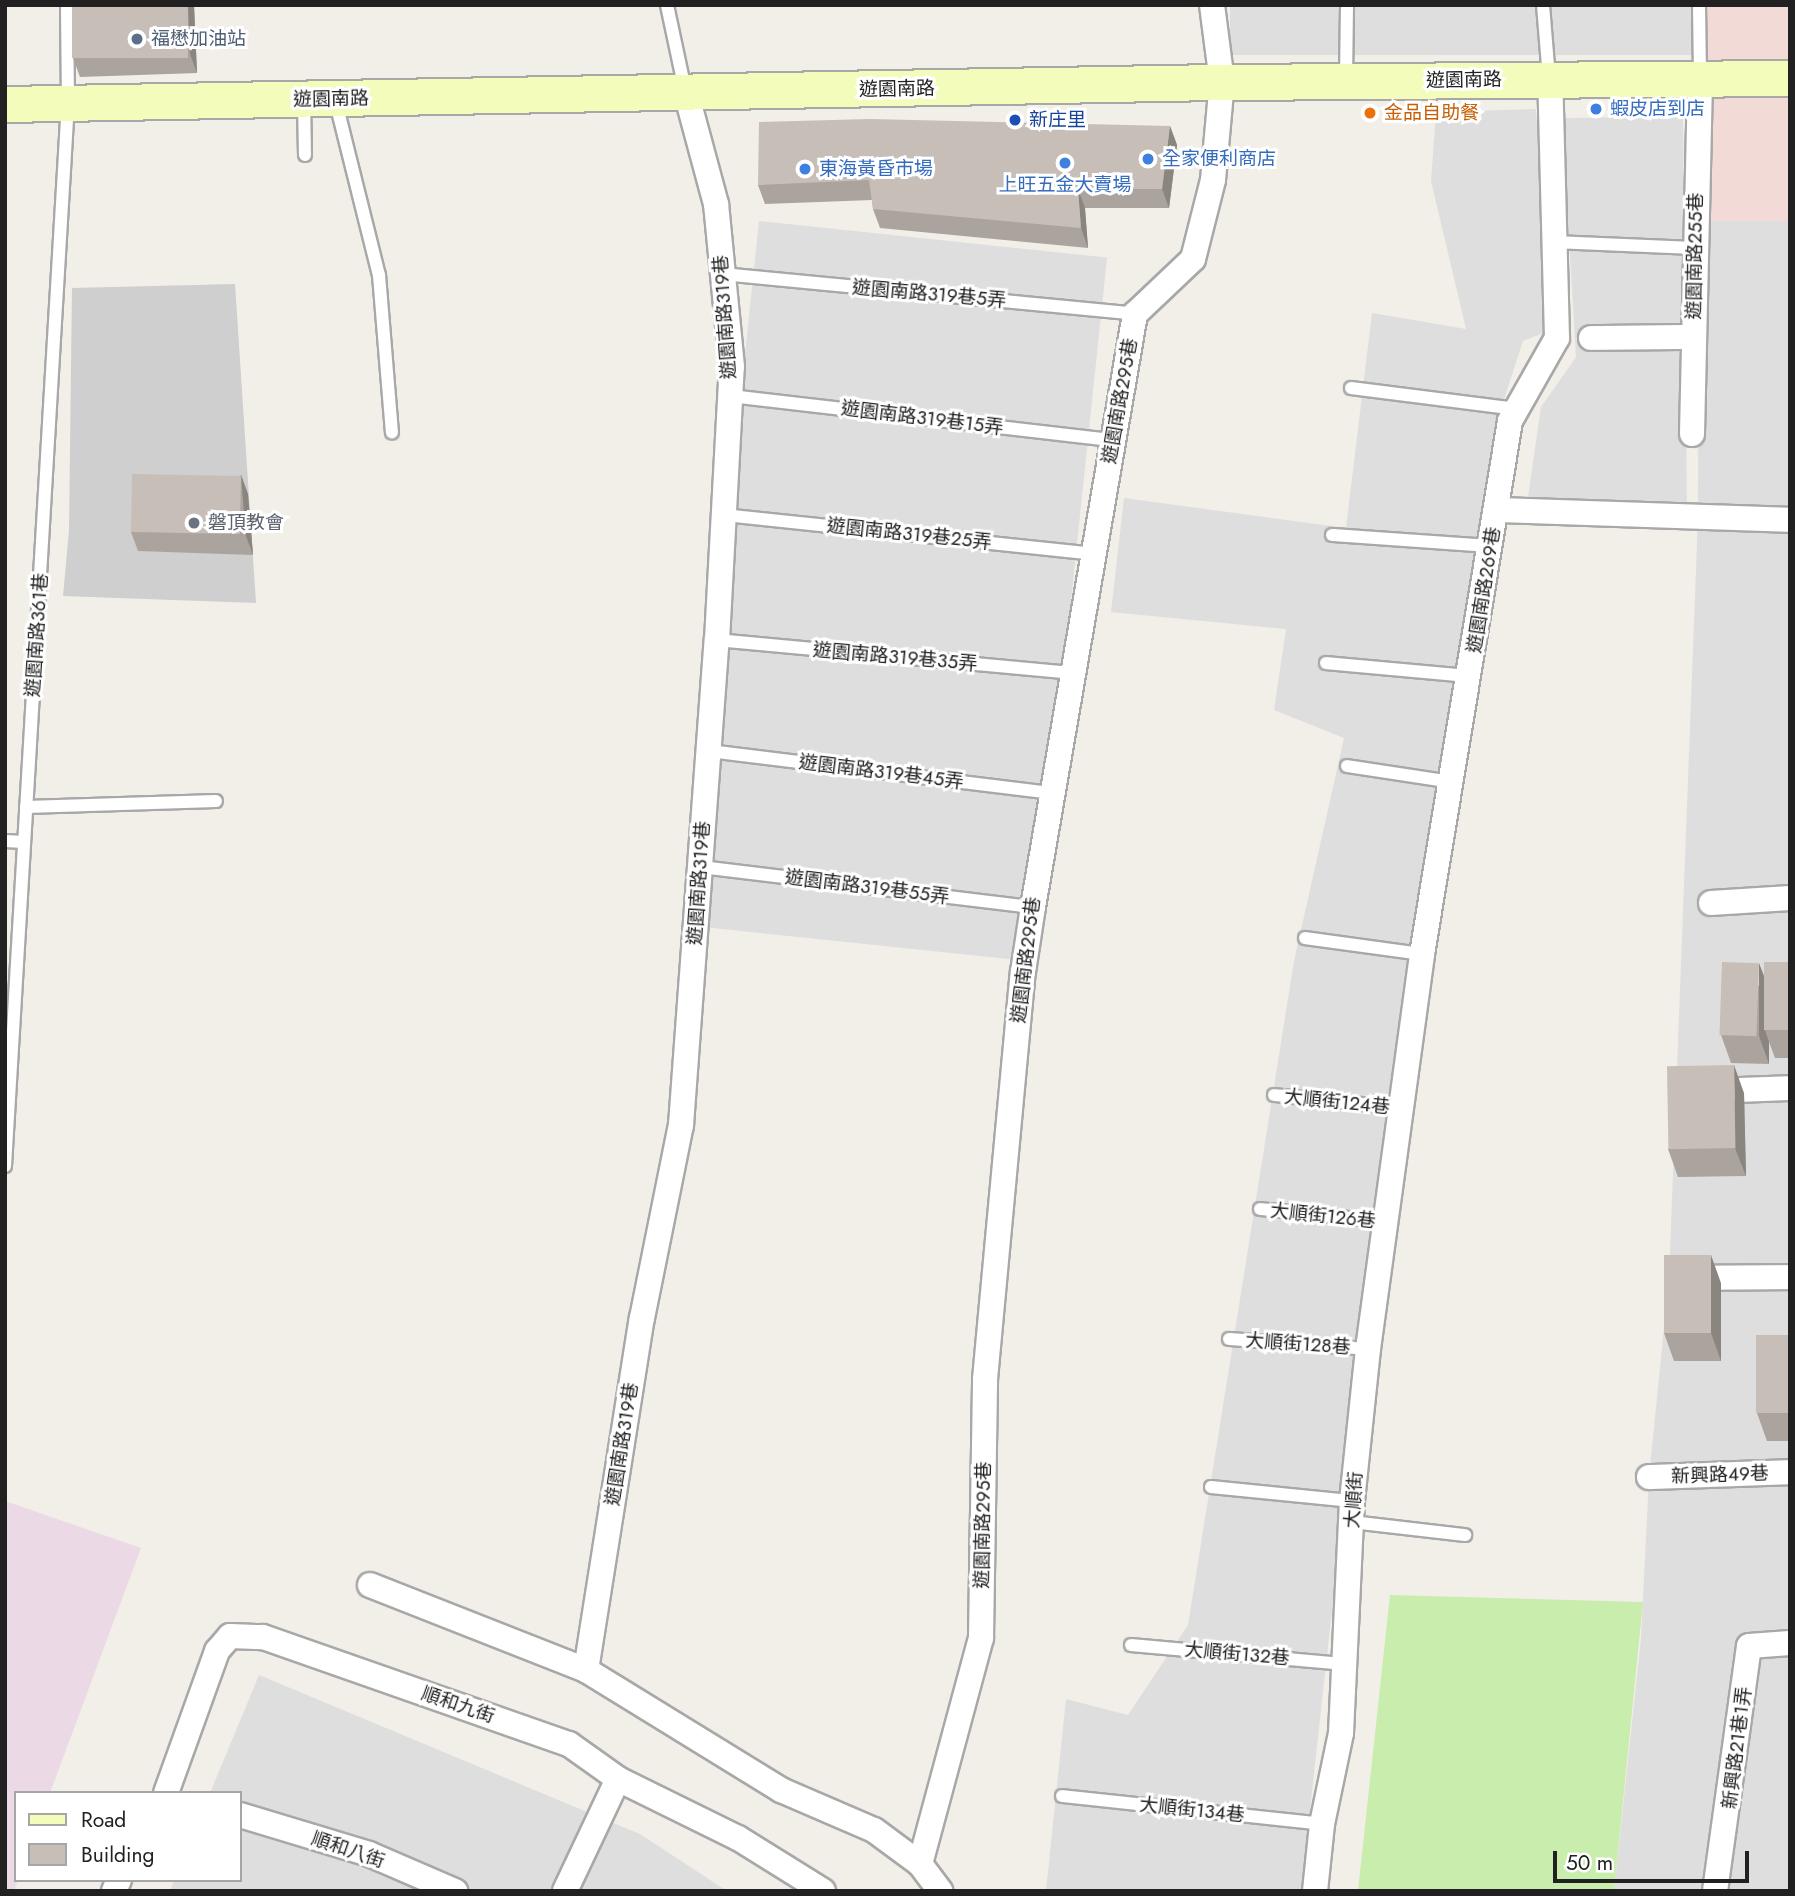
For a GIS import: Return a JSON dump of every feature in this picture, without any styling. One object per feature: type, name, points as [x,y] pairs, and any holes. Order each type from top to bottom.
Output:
[{"type":"street","name":"遊園南路295巷","points":[[920,1864],[981,1638],[985,1379],[1032,907],[1135,314],[1193,259],[1213,180],[1222,82],[1212,5]]},
{"type":"street","name":"遊園南路","points":[[5,104],[1222,82],[1790,78]]},
{"type":"street","name":"遊園南路269巷","points":[[1399,1108],[1510,421],[1557,338],[1549,79]]},
{"type":"street","name":"遊園南路255巷","points":[[1692,434],[1694,248],[1700,79]]},
{"type":"street","name":"遊園南路319巷","points":[[586,1670],[642,1318],[681,1125],[717,640],[730,396],[716,204],[686,93]]},
{"type":"street","points":[[1591,338],[1694,337]]},
{"type":"street","points":[[1496,510],[1790,520]]},
{"type":"street","points":[[1711,903],[1790,898]]},
{"type":"street","points":[[1689,1091],[1790,1088]]},
{"type":"street","name":"大順街","points":[[1315,1891],[1322,1824],[1341,1733],[1342,1664],[1352,1512],[1368,1349],[1387,1222],[1399,1108]]},
{"type":"street","points":[[1669,1279],[1790,1277]]},
{"type":"street","name":"新興路49巷","points":[[1649,1478],[1790,1472]]},
{"type":"street","points":[[370,1585],[586,1670],[781,1790],[874,1830],[920,1864],[940,1891]]},
{"type":"street","name":"順和九街","points":[[167,1791],[217,1651],[230,1636],[263,1637],[569,1744],[618,1779],[738,1838],[822,1891]]},
{"type":"street","name":"新興路21巷1弄","points":[[1715,1891],[1749,1646],[1790,1643]]},
{"type":"street","points":[[565,1891],[618,1779]]},
{"type":"street","name":"順和八街","points":[[242,1816],[369,1854],[455,1891]]},
{"type":"lane","name":"遊園南路361巷","points":[[5,1166],[68,103],[67,5]]},
{"type":"lane","points":[[667,5],[686,93]]},
{"type":"lane","points":[[1346,82],[1348,5]]},
{"type":"lane","points":[[1543,5],[1549,79]]},
{"type":"lane","points":[[1699,5],[1700,79]]},
{"type":"lane","points":[[305,155],[319,99]]},
{"type":"lane","points":[[319,99],[379,275],[393,432]]},
{"type":"lane","points":[[1554,242],[1694,248]]},
{"type":"lane","name":"遊園南路319巷5弄","points":[[723,274],[1135,314]]},
{"type":"lane","points":[[1351,388],[1517,409]]},
{"type":"lane","name":"遊園南路319巷15弄","points":[[730,396],[1113,440]]},
{"type":"lane","name":"遊園南路319巷25弄","points":[[724,515],[1094,554]]},
{"type":"lane","points":[[1332,535],[1491,546]]},
{"type":"lane","name":"遊園南路319巷35弄","points":[[717,640],[1073,673]]},
{"type":"lane","points":[[1325,663],[1470,676]]},
{"type":"lane","name":"遊園南路319巷45弄","points":[[709,751],[1052,793]]},
{"type":"lane","points":[[1347,766],[1452,782]]},
{"type":"lane","points":[[26,807],[216,801]]},
{"type":"lane","points":[[5,841],[24,842]]},
{"type":"lane","name":"遊園南路319巷55弄","points":[[701,867],[1032,907]]},
{"type":"lane","points":[[1305,938],[1422,954]]},
{"type":"lane","name":"大順街124巷","points":[[1275,1095],[1399,1108]]},
{"type":"lane","name":"大順街126巷","points":[[1260,1209],[1387,1222]]},
{"type":"lane","name":"大順街128巷","points":[[1228,1339],[1368,1349]]},
{"type":"lane","points":[[1211,1487],[1465,1535]]},
{"type":"lane","name":"大順街132巷","points":[[1131,1644],[1342,1664]]},
{"type":"lane","name":"大順街134巷","points":[[1062,1796],[1322,1824]]},
{"type":"shaded area","points":[[1230,5],[1790,5],[1790,55],[1230,55]]},
{"type":"shaded area","points":[[1696,5],[1790,5],[1790,221],[1696,221]]},
{"type":"shaded area","points":[[1536,109],[1549,331],[1523,341],[1499,415],[1362,1339],[1301,1891],[1046,1891],[1066,1699],[1128,1715],[1188,1625],[1294,961],[1344,738],[1274,710],[1286,629],[1111,612],[1124,498],[1346,528],[1372,313],[1466,329],[1431,181],[1436,112]]},
{"type":"shaded area","points":[[1683,117],[1687,516],[1527,504],[1541,407],[1576,357],[1562,118]]},
{"type":"shaded area","points":[[1790,117],[1790,1891],[1614,1891],[1641,1638],[1649,1477],[1669,1278],[1698,517],[1699,121]]},
{"type":"shaded area","points":[[759,221],[1107,258],[1033,962],[685,925]]},
{"type":"shaded area","points":[[235,284],[256,603],[63,596],[69,530],[72,288]]},
{"type":"shaded area","points":[[5,1501],[141,1548],[51,1791],[14,1791],[14,1882],[17,1882],[14,1891],[5,1891]]},
{"type":"shaded area","points":[[259,1675],[640,1834],[727,1891],[170,1891],[173,1882],[242,1882],[242,1791],[211,1791]]},
{"type":"green space","points":[[1390,1595],[1643,1602],[1614,1891],[1358,1891]]},
{"type":"building","name":"福懋加油站","points":[[72,5],[188,5],[188,58],[72,58]]},
{"type":"building","points":[[870,119],[1170,126],[1162,189],[1078,189],[1081,228],[873,209],[869,180],[758,185],[759,122]]},
{"type":"building","name":"磐頂教會","points":[[132,474],[241,476],[240,534],[131,532]]},
{"type":"building","points":[[1722,962],[1759,963],[1756,1036],[1719,1035]]},
{"type":"building","points":[[1764,962],[1790,962],[1790,1030],[1764,1030]]},
{"type":"building","points":[[1734,1065],[1735,1148],[1668,1149],[1667,1066]]},
{"type":"building","points":[[1664,1255],[1711,1255],[1711,1333],[1664,1333]]},
{"type":"building","points":[[1756,1335],[1790,1335],[1790,1413],[1756,1413]]},
{"type":"place","name":"福懋加油站","points":[[137,39]]},
{"type":"place","name":"蝦皮店到店","points":[[1596,109]]},
{"type":"place","name":"金品自助餐","points":[[1370,113]]},
{"type":"place","name":"新庄里","points":[[1015,120]]},
{"type":"place","name":"全家便利商店","points":[[1148,159]]},
{"type":"place","name":"上旺五金大賣場","points":[[1065,163]]},
{"type":"place","name":"東海黃昏市場","points":[[805,169]]},
{"type":"place","name":"磐頂教會","points":[[194,523]]}]
